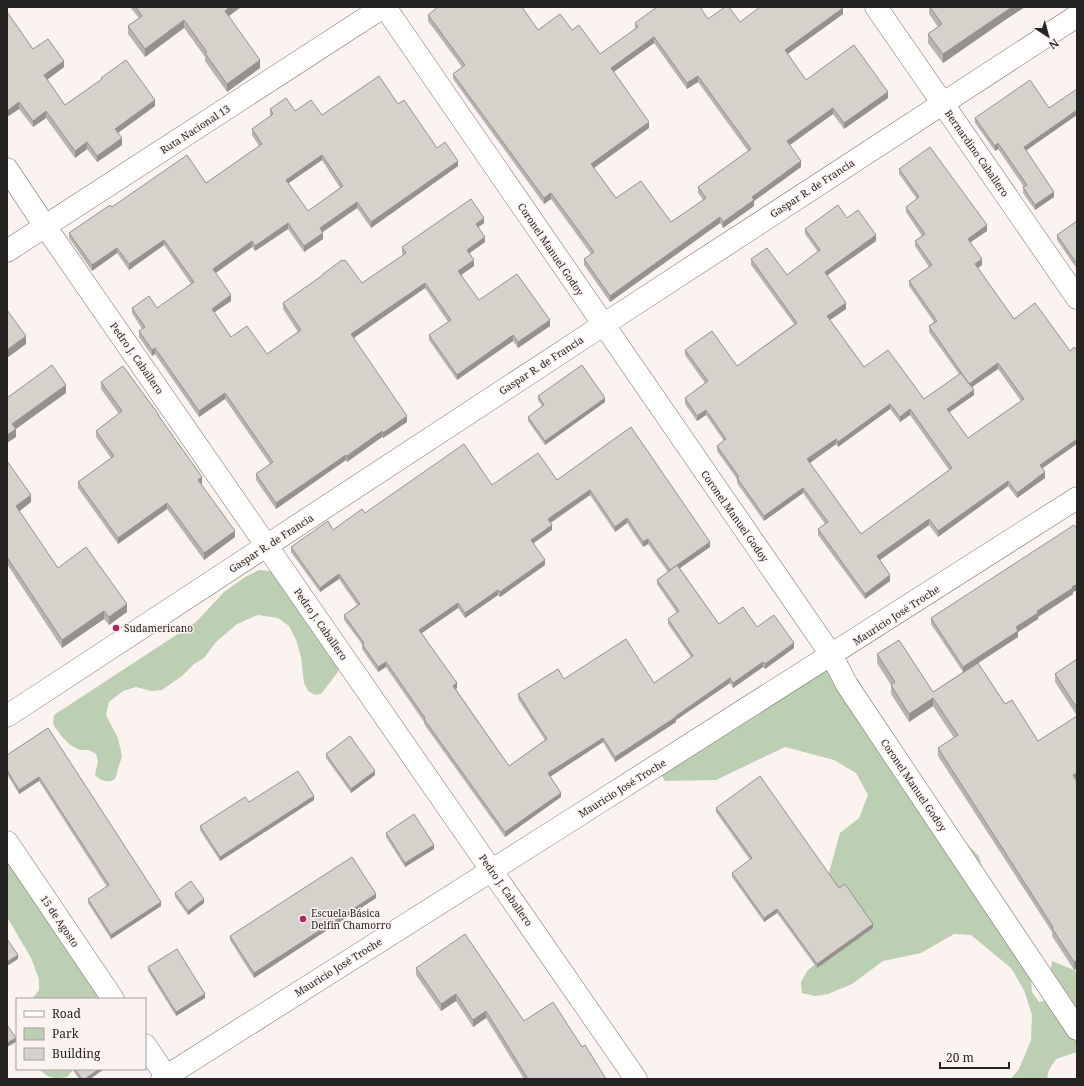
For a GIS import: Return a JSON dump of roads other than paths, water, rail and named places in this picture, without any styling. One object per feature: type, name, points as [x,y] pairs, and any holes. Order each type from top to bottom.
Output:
[{"type":"main road","name":"Ruta Nacional 13","points":[[7,251],[384,7]]},
{"type":"main road","name":"Coronel Manuel Godoy","points":[[384,7],[832,656],[847,685],[1077,1029]]},
{"type":"main road","name":"Bernardino Caballero","points":[[876,7],[1077,298]]},
{"type":"main road","name":"Gaspar R. de Francia","points":[[7,716],[603,324],[1077,16]]},
{"type":"main road","name":"Pedro J. Caballero","points":[[7,169],[636,1079]]},
{"type":"main road","name":"Mauricio José Troche","points":[[165,1078],[832,656],[1077,498]]},
{"type":"main road","name":"15 de Agosto","points":[[7,842],[112,998]]},
{"type":"main road","points":[[146,1048],[165,1078]]},
{"type":"place","name":"Sudamericano","points":[[116,628]]},
{"type":"place","name":"Escuela Básica Delfín Chamorro","points":[[303,919]]}]
